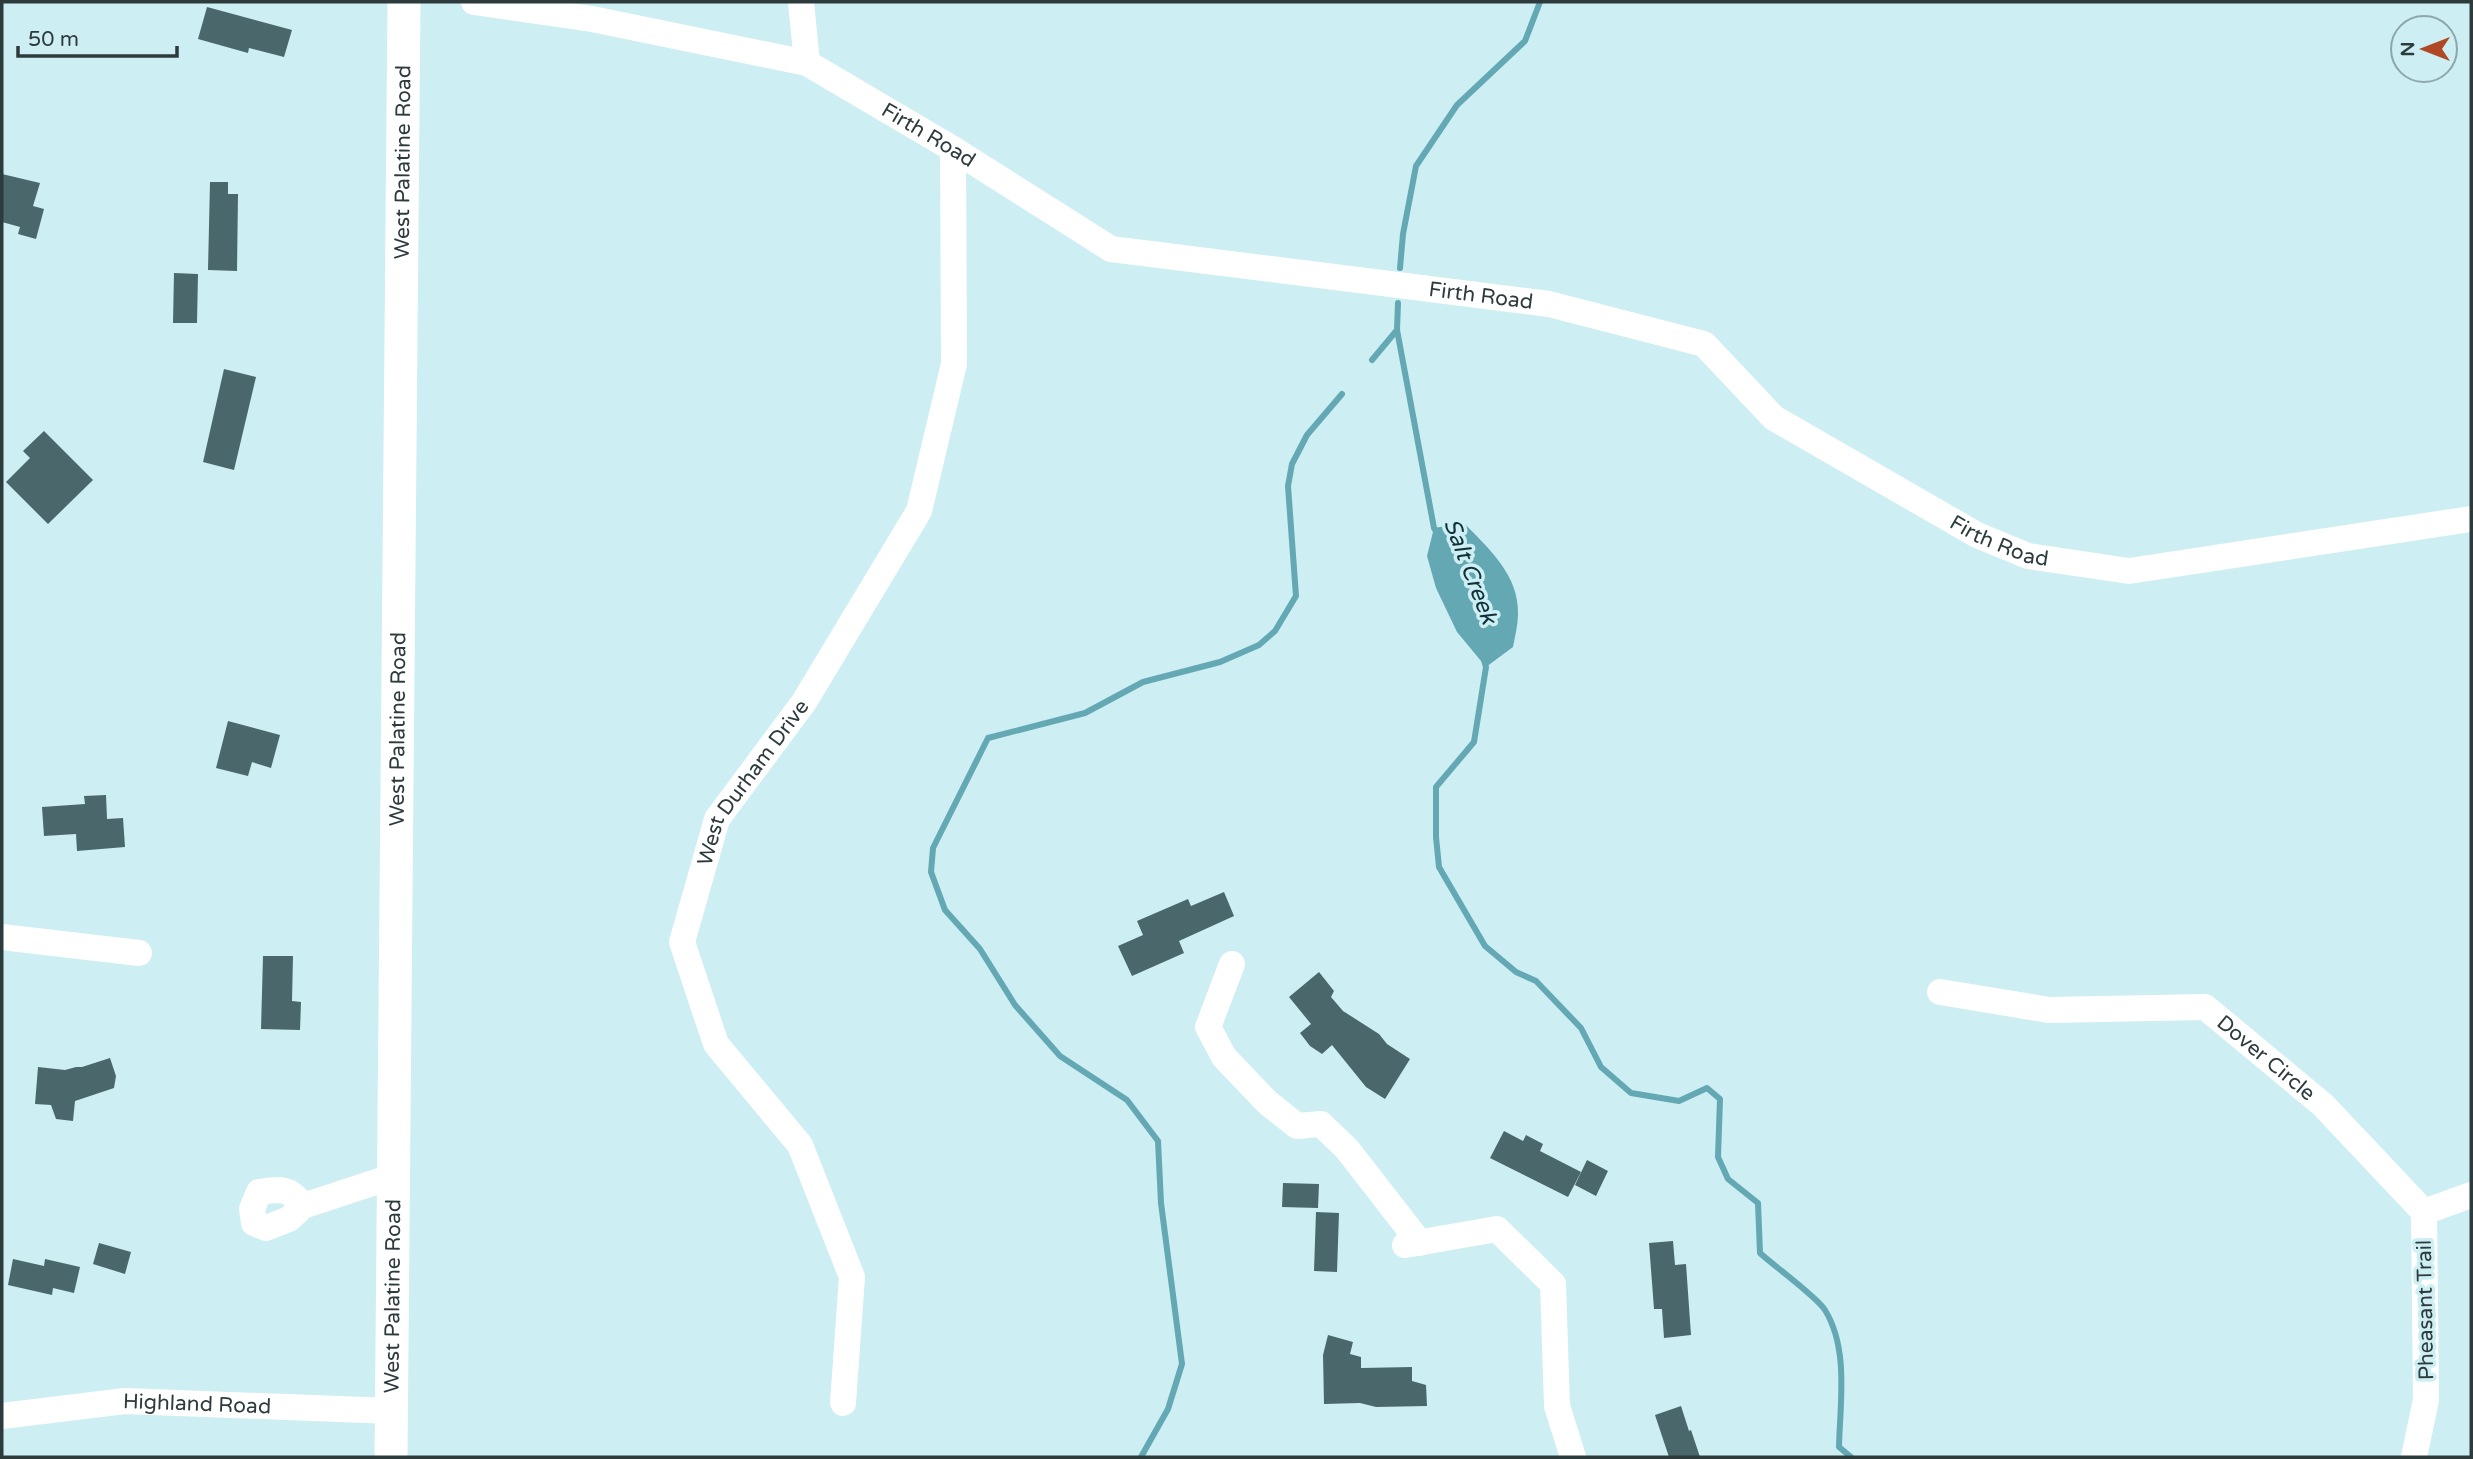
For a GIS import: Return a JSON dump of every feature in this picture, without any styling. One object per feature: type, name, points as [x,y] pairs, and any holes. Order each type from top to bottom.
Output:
[{"type":"main road","name":"West Palatine Road","points":[[391,1457],[404,2]]},
{"type":"street","name":"Firth Road","points":[[474,2],[592,19],[807,63],[953,149],[1111,248],[1549,304],[1703,344],[1774,418],[1977,535],[2028,555],[2129,571],[2471,519]]},
{"type":"street","points":[[801,2],[807,63]]},
{"type":"street","name":"West Durham Drive","points":[[843,1402],[852,1277],[800,1145],[716,1044],[682,942],[717,818],[804,702],[919,510],[954,364],[953,149]]},
{"type":"street","points":[[2,937],[139,953]]},
{"type":"street","points":[[1231,964],[1208,1027],[1224,1057],[1267,1102],[1297,1126],[1321,1124],[1347,1149],[1413,1244],[1497,1229],[1553,1284],[1557,1406],[1573,1457]]},
{"type":"street","name":"Dover Circle","points":[[1940,992],[2049,1010],[2205,1007],[2323,1105],[2424,1212]]},
{"type":"street","points":[[303,1206],[394,1176]]},
{"type":"street","name":"Pheasant Trail","points":[[2414,1457],[2426,1400],[2424,1212],[2471,1195]]},
{"type":"street","name":"Highland Road","points":[[2,1416],[125,1401],[392,1411]]},
{"type":"water","points":[[1464,523],[1501,564],[1514,587],[1517,600],[1518,618],[1513,647],[1486,667],[1457,632],[1436,588],[1427,556],[1434,528]]},
{"type":"building","points":[[207,7],[292,30],[284,57],[249,48],[248,53],[198,39]]},
{"type":"building","points":[[2,174],[40,183],[33,206],[44,209],[36,239],[18,234],[20,227],[2,222]]},
{"type":"building","points":[[210,182],[228,182],[228,194],[238,194],[237,271],[208,270]]},
{"type":"building","points":[[174,273],[198,274],[197,323],[173,323]]},
{"type":"building","points":[[224,369],[256,377],[234,470],[203,462]]},
{"type":"building","points":[[44,431],[93,480],[48,524],[6,482],[30,458],[23,451]]},
{"type":"building","points":[[228,721],[280,735],[271,768],[252,762],[248,776],[216,768]]},
{"type":"building","points":[[106,795],[107,819],[123,818],[125,847],[77,851],[76,834],[44,836],[42,807],[85,804],[84,796]]},
{"type":"building","points":[[1224,892],[1234,916],[1179,941],[1184,953],[1132,976],[1118,946],[1143,935],[1137,921],[1188,899],[1191,906]]},
{"type":"building","points":[[263,956],[293,956],[292,1001],[301,1002],[300,1030],[261,1029]]},
{"type":"building","points":[[1319,972],[1334,991],[1331,997],[1343,1011],[1379,1034],[1387,1044],[1410,1059],[1385,1099],[1366,1087],[1332,1045],[1322,1054],[1310,1046],[1300,1033],[1311,1024],[1289,997]]},
{"type":"building","points":[[110,1058],[116,1076],[114,1088],[75,1101],[73,1121],[56,1119],[51,1105],[35,1104],[38,1067],[65,1070]]},
{"type":"building","points":[[1504,1131],[1523,1141],[1526,1135],[1543,1144],[1540,1151],[1581,1172],[1568,1197],[1490,1158]]},
{"type":"building","points":[[1587,1160],[1608,1171],[1596,1196],[1575,1185]]},
{"type":"building","points":[[1283,1183],[1319,1184],[1318,1208],[1282,1207]]},
{"type":"building","points":[[1316,1212],[1339,1213],[1337,1272],[1314,1271]]},
{"type":"building","points":[[1673,1241],[1675,1265],[1686,1264],[1691,1335],[1664,1338],[1662,1309],[1654,1309],[1649,1243]]},
{"type":"building","points":[[99,1243],[131,1252],[125,1274],[93,1264]]},
{"type":"building","points":[[13,1259],[44,1266],[45,1259],[80,1267],[74,1293],[53,1288],[52,1295],[8,1285]]},
{"type":"building","points":[[1328,1335],[1353,1342],[1350,1354],[1361,1357],[1361,1368],[1412,1367],[1412,1381],[1426,1385],[1427,1406],[1324,1404],[1323,1355]]},
{"type":"building","points":[[1681,1406],[1700,1457],[1669,1457],[1655,1415]]},
{"type":"waterway","name":"Salt Creek","points":[[1400,268],[1403,234],[1416,166],[1457,105],[1525,41],[1540,2]]},
{"type":"waterway","name":"Salt Creek","points":[[1398,303],[1397,330],[1434,528],[1438,535]]},
{"type":"waterway","points":[[1372,360],[1397,330]]},
{"type":"waterway","points":[[1141,1457],[1168,1409],[1182,1364],[1161,1203],[1158,1141],[1127,1100],[1060,1056],[1015,1005],[980,949],[945,910],[931,872],[933,848],[988,738],[1085,713],[1143,682],[1220,662],[1259,645],[1275,631],[1296,596],[1288,486],[1292,464],[1307,435],[1342,394]]},
{"type":"waterway","name":"Salt Creek","points":[[1484,660],[1486,667],[1474,742],[1436,787],[1439,867],[1485,946],[1516,972],[1536,981],[1581,1028],[1601,1067],[1631,1093],[1679,1101],[1707,1088],[1720,1099],[1718,1157],[1728,1179],[1758,1203],[1760,1253],[1820,1304],[1833,1325],[1841,1377],[1839,1447],[1851,1457]]}]
